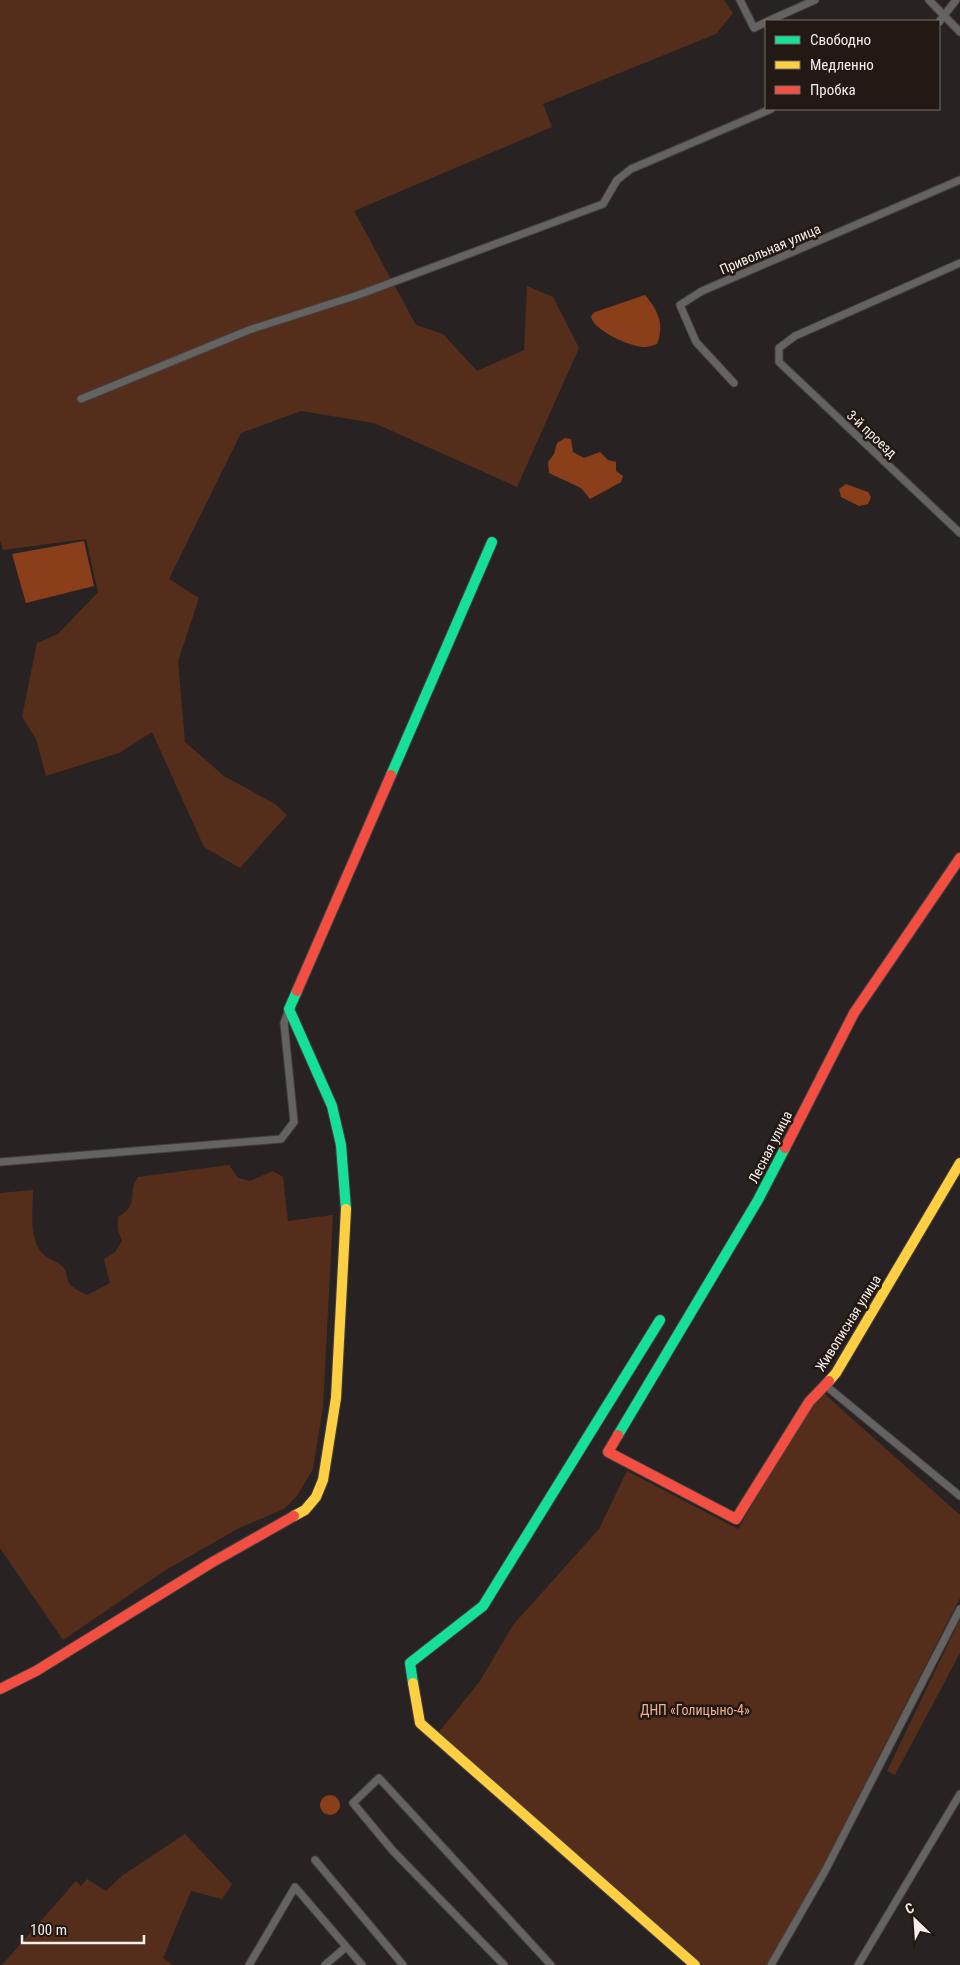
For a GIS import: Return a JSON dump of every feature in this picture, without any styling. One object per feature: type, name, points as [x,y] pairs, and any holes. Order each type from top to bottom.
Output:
[{"type":"street","points":[[740,0],[754,28],[765,23]]},
{"type":"street","points":[[771,20],[815,0]]},
{"type":"street","points":[[928,0],[960,32]]},
{"type":"street","points":[[940,21],[956,0]]},
{"type":"street","points":[[81,399],[249,330],[367,292],[603,204],[617,180],[631,169],[769,110]]},
{"type":"street","name":"Привольная улица","points":[[734,383],[696,342],[680,305],[702,291],[960,180]]},
{"type":"street","name":"3-й проезд","points":[[960,263],[794,336],[779,348],[779,362],[960,533]]},
{"type":"street","points":[[0,1162],[281,1139],[294,1122],[284,1023],[492,542]]},
{"type":"street","name":"Лесная улица","points":[[736,1519],[608,1452],[758,1200],[854,1014],[960,858]]},
{"type":"street","points":[[0,1689],[36,1672],[211,1563],[305,1510],[316,1498],[324,1480],[336,1398],[346,1210],[341,1145],[332,1106],[306,1042],[289,1009]]},
{"type":"street","name":"Живописная улица","points":[[736,1519],[809,1402],[825,1385],[846,1356],[960,1163]]},
{"type":"street","points":[[660,1320],[483,1606],[410,1663],[420,1723],[695,1965]]},
{"type":"street","points":[[825,1385],[960,1496]]},
{"type":"street","points":[[771,1965],[825,1871],[960,1609]]},
{"type":"street","points":[[504,1965],[393,1851],[354,1803],[380,1778],[551,1965]]},
{"type":"street","points":[[858,1965],[960,1794]]},
{"type":"street","points":[[315,1860],[403,1965]]},
{"type":"street","points":[[249,1965],[295,1887],[362,1965]]},
{"type":"street","points":[[325,1965],[346,1947]]},
{"type":"green space","points":[[0,0],[724,0],[733,13],[716,34],[543,104],[552,127],[354,211],[416,325],[443,334],[477,371],[524,350],[527,286],[553,297],[579,348],[517,487],[374,423],[301,411],[241,433],[169,579],[199,598],[178,661],[185,742],[224,776],[275,804],[287,815],[240,868],[204,847],[152,732],[119,753],[46,776],[36,739],[22,717],[37,643],[58,634],[98,592],[86,539],[3,550],[0,540]]},
{"type":"green space","points":[[229,1165],[238,1178],[250,1181],[273,1171],[283,1177],[288,1221],[333,1215],[323,1407],[313,1469],[297,1496],[284,1509],[239,1528],[166,1570],[63,1640],[0,1548],[0,1193],[33,1190],[32,1224],[38,1247],[45,1256],[63,1267],[72,1286],[87,1295],[110,1283],[104,1259],[115,1252],[122,1241],[118,1230],[118,1217],[125,1212],[131,1203],[133,1189],[138,1177]]},
{"type":"green space","name":"ДНП «Голицыно-4»","points":[[820,1390],[960,1515],[960,1598],[772,1965],[702,1965],[439,1732],[480,1681],[513,1625],[599,1529],[627,1471],[738,1529]]},
{"type":"green space","points":[[960,1619],[960,1653],[895,1775],[887,1771]]},
{"type":"green space","points":[[185,1834],[232,1884],[222,1899],[191,1891],[163,1958],[173,1965],[2,1965],[76,1881],[81,1886],[87,1879],[106,1891],[123,1875]]},
{"type":"shaded area","points":[[645,295],[659,318],[660,330],[657,344],[645,347],[631,345],[605,332],[593,321],[591,316],[595,312]]},
{"type":"shaded area","points":[[565,438],[571,439],[573,452],[584,458],[600,452],[608,460],[616,462],[616,471],[623,476],[621,482],[590,499],[581,488],[549,473],[548,462],[554,454],[557,443]]},
{"type":"shaded area","points":[[846,484],[868,492],[871,497],[868,504],[859,506],[841,497],[839,489]]},
{"type":"shaded area","points":[[84,541],[94,586],[26,603],[12,554]]},
{"type":"shaded area","points":[[330,1795],[337,1798],[340,1805],[337,1812],[330,1815],[323,1812],[320,1805],[323,1798]]},
{"type":"traffic: fast","points":[[391,775],[492,542]]},
{"type":"traffic: fast","points":[[297,991],[289,1009],[332,1106],[341,1145],[346,1209]]},
{"type":"traffic: fast","points":[[618,1435],[758,1200],[785,1148]]},
{"type":"traffic: fast","points":[[413,1683],[410,1663],[483,1606],[660,1320]]},
{"type":"traffic: slow","points":[[829,1381],[836,1373],[960,1163]]},
{"type":"traffic: slow","points":[[294,1516],[305,1510],[316,1497],[323,1480],[336,1398],[346,1209]]},
{"type":"traffic: slow","points":[[413,1683],[420,1723],[695,1965]]},
{"type":"traffic: jam","points":[[297,991],[391,775]]},
{"type":"traffic: jam","points":[[785,1148],[854,1013],[960,858]]},
{"type":"traffic: jam","points":[[618,1435],[608,1452],[736,1519],[809,1402],[829,1381]]},
{"type":"traffic: jam","points":[[0,1689],[36,1671],[211,1563],[294,1516]]}]
